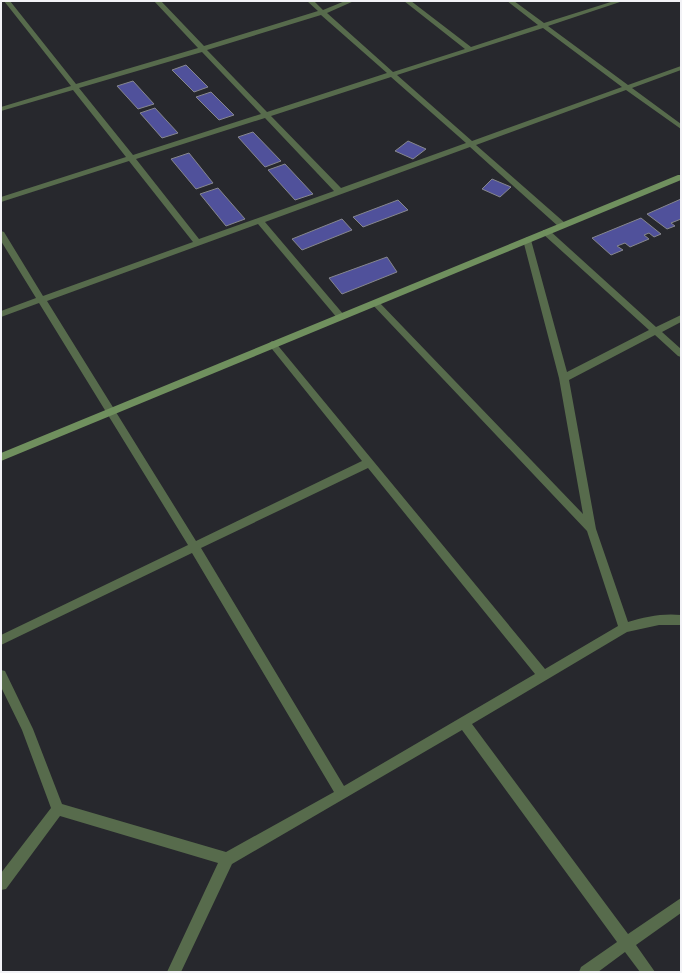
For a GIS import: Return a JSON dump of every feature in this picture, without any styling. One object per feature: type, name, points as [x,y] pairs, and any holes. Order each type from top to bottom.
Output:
[{"type":"main road","points":[[1,457],[272,344],[681,177]]},
{"type":"street","points":[[7,1],[76,86],[198,243]]},
{"type":"street","points":[[157,1],[339,191]]},
{"type":"street","points":[[310,1],[394,74],[470,144],[562,225]]},
{"type":"street","points":[[1,109],[323,12],[351,1]]},
{"type":"street","points":[[407,1],[471,50]]},
{"type":"street","points":[[510,1],[681,127]]},
{"type":"street","points":[[1,200],[620,1]]},
{"type":"street","points":[[1,314],[681,68]]},
{"type":"street","points":[[259,220],[341,317]]},
{"type":"street","points":[[546,232],[681,354]]},
{"type":"street","points":[[1,234],[194,546],[342,794]]},
{"type":"street","points":[[527,240],[564,378],[591,529],[624,628]]},
{"type":"street","points":[[375,303],[591,529]]},
{"type":"street","points":[[564,378],[681,318]]},
{"type":"street","points":[[272,344],[544,676]]},
{"type":"street","points":[[1,640],[370,462]]},
{"type":"street","points":[[174,972],[227,859],[342,794],[624,628],[652,620],[670,618],[681,620]]},
{"type":"street","points":[[1,675],[27,729],[58,809]]},
{"type":"street","points":[[464,723],[648,972]]},
{"type":"street","points":[[58,809],[227,859]]},
{"type":"street","points":[[1,884],[58,809]]},
{"type":"street","points":[[586,972],[681,905]]},
{"type":"building","points":[[186,65],[208,87],[194,92],[172,70]]},
{"type":"building","points":[[133,81],[154,104],[138,109],[117,86]]},
{"type":"building","points":[[211,92],[234,115],[219,120],[196,97]]},
{"type":"building","points":[[155,108],[178,133],[162,138],[140,113]]},
{"type":"building","points":[[253,132],[281,161],[265,167],[238,137]]},
{"type":"building","points":[[408,141],[426,149],[413,159],[395,151]]},
{"type":"building","points":[[189,153],[213,183],[196,189],[171,159]]},
{"type":"building","points":[[285,164],[313,194],[295,200],[268,170]]},
{"type":"building","points":[[492,179],[511,187],[500,197],[482,189]]},
{"type":"building","points":[[218,188],[245,219],[226,226],[200,194]]},
{"type":"building","points":[[681,199],[681,219],[671,223],[675,226],[667,229],[647,214]]},
{"type":"building","points":[[398,200],[408,210],[363,227],[353,217]]},
{"type":"building","points":[[641,218],[661,234],[654,237],[649,233],[644,235],[649,239],[630,247],[625,243],[617,246],[623,250],[611,255],[592,238]]},
{"type":"building","points":[[342,219],[352,230],[302,250],[292,239]]},
{"type":"building","points":[[387,257],[397,272],[342,294],[329,278]]}]
